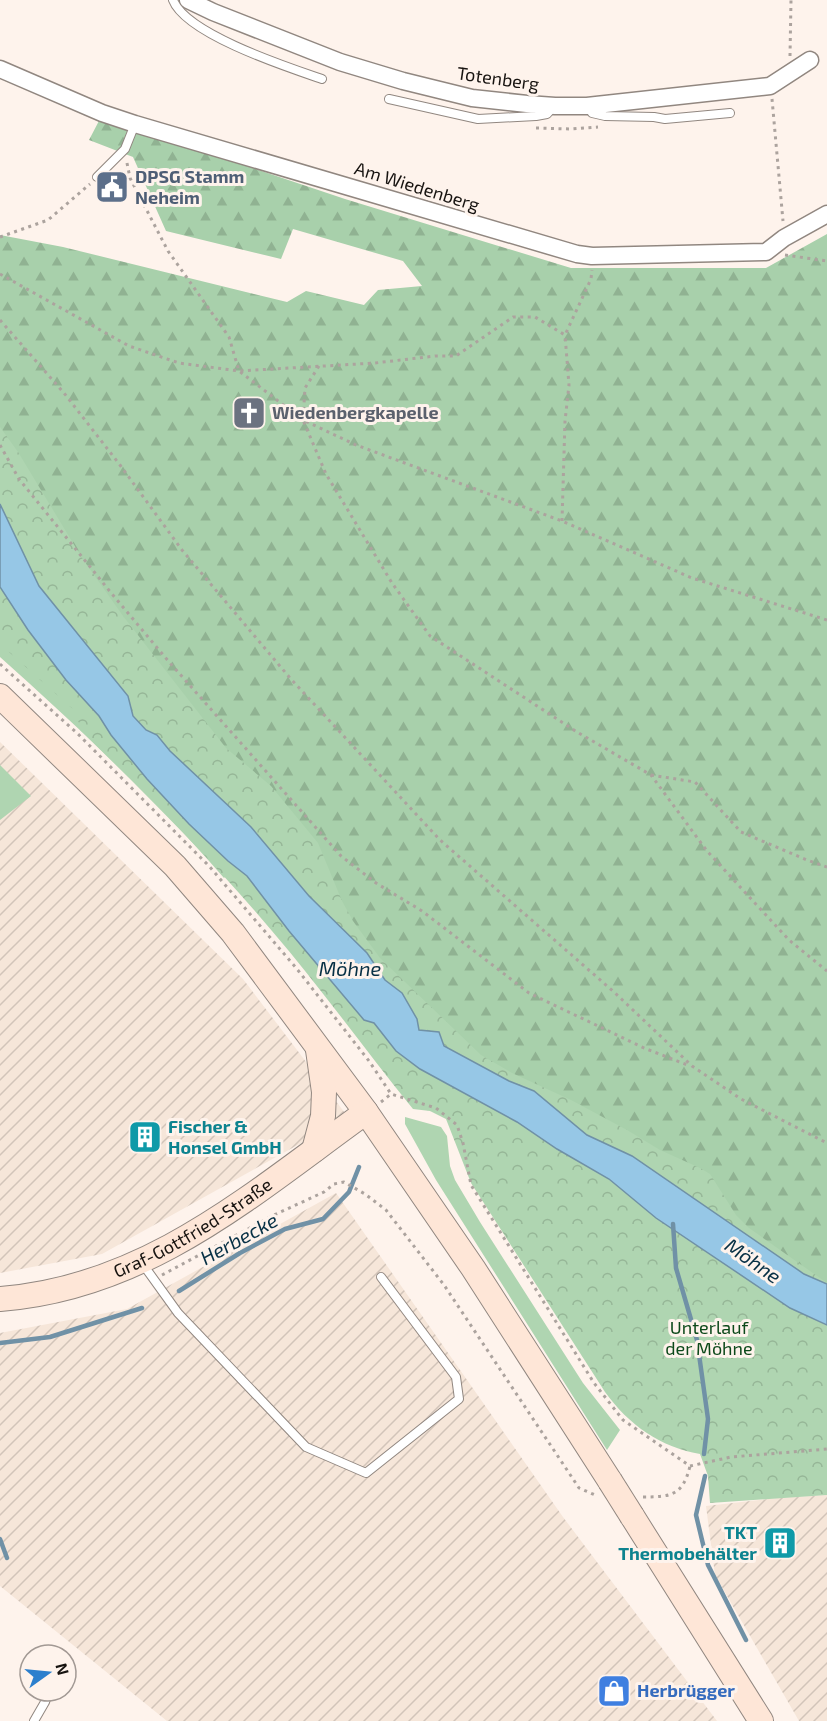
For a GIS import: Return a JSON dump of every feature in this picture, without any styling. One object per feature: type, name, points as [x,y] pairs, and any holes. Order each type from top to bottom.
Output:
[{"type":"main road","points":[[0,696],[175,866],[233,933],[318,1047],[366,1112],[473,1268],[761,1721]]},
{"type":"main road","points":[[314,1150],[323,1116],[324,1092],[318,1047]]},
{"type":"main road","name":"Graf-Gottfried-Straße","points":[[0,1299],[54,1291],[96,1279],[148,1271],[366,1112]]},
{"type":"street","name":"Totenberg","points":[[188,0],[340,62],[472,98],[555,106],[587,106],[770,86],[810,60]]},
{"type":"street","name":"Am Wiedenberg","points":[[0,69],[102,113],[135,124],[556,249],[592,256],[765,252]]},
{"type":"street","points":[[765,252],[784,237],[827,214]]},
{"type":"lane","points":[[174,0],[177,9],[184,17],[208,32],[275,63],[322,79]]},
{"type":"lane","points":[[389,99],[478,119],[536,116],[547,114],[555,106]]},
{"type":"lane","points":[[587,106],[592,113],[605,116],[665,119],[730,113]]},
{"type":"lane","points":[[97,177],[124,149],[135,124]]},
{"type":"lane","points":[[148,1271],[178,1313],[306,1447],[366,1473],[459,1399],[456,1377],[381,1277]]},
{"type":"lane","points":[[34,1721],[44,1703]]},
{"type":"path","points":[[790,73],[791,0]]},
{"type":"path","points":[[773,113],[784,237]]},
{"type":"path","points":[[535,128],[571,129],[606,126]]},
{"type":"path","points":[[124,149],[130,178],[168,251],[228,337],[239,371],[303,420],[356,445],[562,520],[693,578],[827,620]]},
{"type":"path","points":[[0,237],[48,220],[97,177]]},
{"type":"path","points":[[765,252],[827,261]]},
{"type":"path","points":[[562,520],[569,385],[565,335],[591,279],[592,256]]},
{"type":"path","points":[[0,274],[129,346],[179,363],[239,371],[456,356],[513,317],[535,316],[565,335]]},
{"type":"path","points":[[0,320],[64,393],[182,550],[290,678],[440,840],[614,993],[692,1066],[741,1100],[827,1143]]},
{"type":"path","points":[[319,366],[305,388],[303,420],[326,474],[392,583],[429,636],[577,732],[651,775],[695,782],[741,832],[827,867]]},
{"type":"path","points":[[0,445],[19,479],[112,594],[341,856],[376,883],[422,910],[529,993],[644,1048],[692,1066]]},
{"type":"path","points":[[651,775],[707,851],[789,940],[827,971]]},
{"type":"path","points":[[392,1094],[436,1108],[457,1125],[471,1185],[594,1383],[623,1420],[690,1466],[731,1457],[827,1449]]},
{"type":"path","points":[[148,1271],[324,1192],[334,1184],[344,1182],[365,1194]]},
{"type":"shaded area","points":[[0,742],[243,979],[348,1117],[102,1254],[0,1273]]},
{"type":"shaded area","points":[[336,1193],[563,1517],[717,1721],[167,1721],[78,1649],[78,1643],[71,1643],[0,1586],[0,1333],[127,1309]]},
{"type":"shaded area","points":[[827,1495],[827,1721],[799,1721],[715,1575],[706,1506]]},
{"type":"green space","points":[[101,117],[345,199],[571,268],[766,268],[827,234],[827,1284],[444,1046],[0,504],[0,235],[63,247],[287,302],[306,291],[364,305],[378,290],[422,286],[403,261],[293,229],[281,259],[166,231],[133,157],[89,140]]},
{"type":"green space","name":"Unterlauf der Möhne","points":[[0,427],[18,452],[82,558],[123,616],[226,748],[271,786],[318,843],[342,901],[353,921],[380,958],[481,1055],[710,1174],[736,1215],[749,1228],[827,1283],[827,1495],[710,1503],[708,1476],[700,1454],[685,1451],[659,1440],[624,1415],[605,1392],[471,1183],[446,1119],[430,1111],[413,1109],[308,975],[226,879],[179,828],[80,730],[83,727],[72,715],[74,710],[0,644]]},
{"type":"green space","points":[[0,592],[232,870],[224,878],[116,764],[0,657]]},
{"type":"green space","points":[[0,765],[31,796],[0,820]]},
{"type":"green space","points":[[405,1117],[441,1127],[447,1136],[450,1166],[455,1180],[583,1383],[620,1430],[607,1450],[436,1180],[405,1124]]},
{"type":"water","name":"Möhne","points":[[0,504],[39,586],[128,696],[133,716],[146,730],[157,735],[170,751],[251,827],[309,896],[367,953],[385,980],[402,993],[417,1019],[419,1030],[439,1032],[444,1046],[509,1081],[534,1091],[587,1135],[632,1156],[804,1274],[827,1284],[827,1325],[790,1308],[656,1218],[609,1179],[557,1149],[517,1122],[420,1069],[396,1051],[374,1023],[364,1020],[289,931],[247,876],[189,824],[147,779],[111,735],[99,716],[66,680],[28,630],[0,587]]},
{"type":"waterway","name":"Herbecke","points":[[179,1291],[240,1253],[285,1229],[323,1219],[349,1192],[359,1167]]},
{"type":"waterway","points":[[673,1224],[676,1268],[697,1340],[708,1419],[704,1454]]},
{"type":"waterway","name":"Herbecke","points":[[0,1343],[50,1337],[142,1308]]},
{"type":"waterway","points":[[705,1476],[696,1515],[708,1565],[746,1640]]},
{"type":"waterway","name":"Herbecke","points":[[0,1539],[7,1558]]},
{"type":"place","name":"DPSG Stamm Neheim","points":[[112,187]]},
{"type":"place","name":"Wiedenbergkapelle","points":[[249,413]]},
{"type":"place","name":"Fischer & Honsel GmbH","points":[[145,1137]]},
{"type":"place","name":"TKT Thermobehälter","points":[[780,1543]]},
{"type":"place","name":"Herbrügger","points":[[614,1691]]}]
